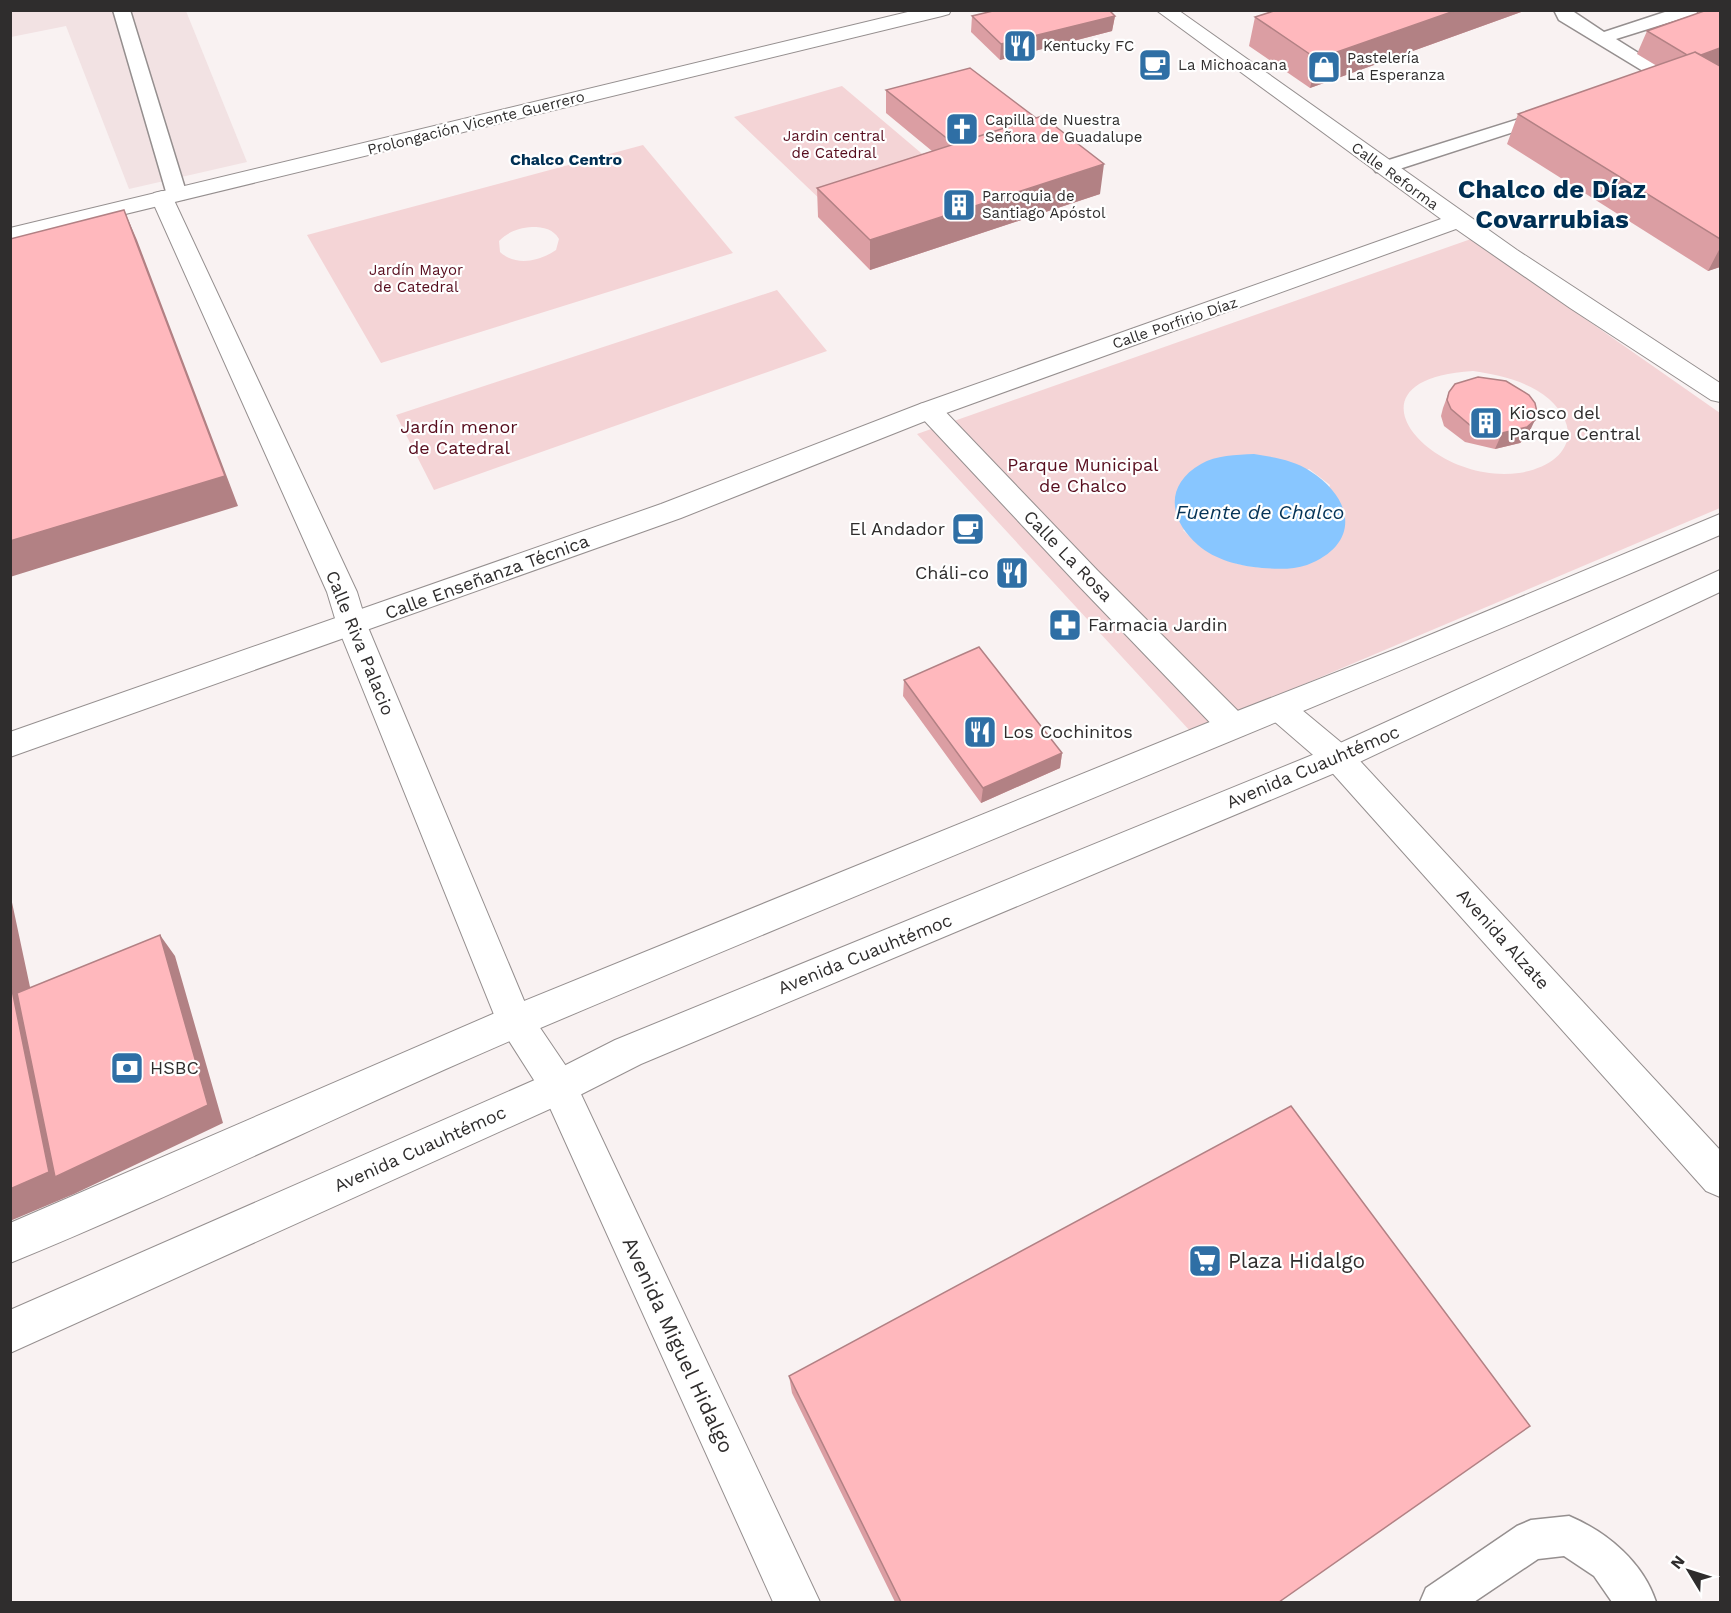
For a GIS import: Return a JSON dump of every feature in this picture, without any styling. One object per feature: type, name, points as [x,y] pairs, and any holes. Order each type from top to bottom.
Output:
[{"type":"street","name":"Prolongación Vicente Guerrero","points":[[10,235],[942,10]]},
{"type":"street","name":"Calle Reforma","points":[[1165,10],[1457,221],[1655,354],[1720,394]]},
{"type":"street","name":"Calle Riva Palacio","points":[[170,197],[342,591],[351,625],[515,1022],[559,1087]]},
{"type":"street","name":"Calle Porfirio Díaz","points":[[892,425],[1457,221]]},
{"type":"street","name":"Calle La Rosa","points":[[929,410],[1087,577],[1233,726]]},
{"type":"street","name":"Calle Enseñanza Técnica","points":[[10,745],[671,511],[892,425]]},
{"type":"street","points":[[10,1243],[515,1022],[1233,726],[1412,655],[1720,524]]},
{"type":"street","name":"Avenida Cuauhtémoc","points":[[10,1332],[559,1087],[639,1048],[1338,758],[1720,580]]},
{"type":"street","name":"Avenida Alzate","points":[[1279,708],[1338,758],[1720,1178]]},
{"type":"street","name":"Avenida Miguel Hidalgo","points":[[559,1087],[797,1602]]},
{"type":"lane","points":[[121,10],[170,197]]},
{"type":"lane","points":[[1562,10],[1565,16],[1650,68],[1655,76],[1652,82],[1607,97]]},
{"type":"lane","points":[[1602,38],[1690,10]]},
{"type":"lane","points":[[1383,168],[1573,107]]},
{"type":"lane","points":[[1440,1602],[1531,1540],[1569,1536],[1608,1562],[1636,1602]]},
{"type":"shaded area","points":[[10,11],[186,11],[247,162],[129,189],[66,26],[11,37]]},
{"type":"green space","name":"Jardin central de Catedral","points":[[842,86],[940,169],[826,205],[734,117]]},
{"type":"green space","name":"Jardín Mayor de Catedral","points":[[643,145],[733,253],[381,363],[307,235]],"holes":[[[536,227],[548,229],[557,236],[559,239],[556,250],[528,261],[513,260],[500,252],[499,241],[510,232]]]},
{"type":"green space","name":"Parque Municipal de Chalco","points":[[1471,239],[1720,413],[1720,508],[1191,732],[917,434]],"holes":[[[1473,371],[1523,383],[1549,399],[1567,424],[1568,436],[1558,456],[1548,463],[1519,473],[1486,473],[1455,464],[1429,449],[1411,430],[1404,410],[1410,392],[1432,378]],[[1309,469],[1330,485],[1305,565],[1270,568],[1239,564],[1210,552],[1183,530]]]},
{"type":"green space","name":"Jardín menor de Catedral","points":[[777,290],[827,351],[434,490],[396,415]]},
{"type":"water","name":"Fuente de Chalco","points":[[1254,454],[1304,467],[1325,482],[1336,495],[1343,508],[1345,521],[1343,533],[1336,545],[1324,556],[1296,568],[1273,569],[1245,566],[1220,558],[1205,550],[1188,535],[1181,525],[1176,514],[1176,492],[1189,472],[1213,459]]},
{"type":"building","points":[[997,10],[1109,10],[1115,16],[1001,44],[972,16]]},
{"type":"building","points":[[1277,10],[1457,10],[1317,59],[1255,17]]},
{"type":"building","points":[[1707,10],[1720,10],[1720,48],[1701,55],[1695,52],[1687,55],[1647,31]]},
{"type":"building","points":[[1695,52],[1720,66],[1720,239],[1518,114]]},
{"type":"building","points":[[970,68],[1036,118],[954,144],[886,90]]},
{"type":"building","points":[[1042,116],[1104,164],[870,240],[817,188]]},
{"type":"building","points":[[124,210],[225,476],[10,541],[10,239]]},
{"type":"building","points":[[1478,377],[1506,381],[1529,395],[1535,403],[1537,412],[1535,420],[1527,427],[1502,433],[1471,426],[1451,409],[1447,400],[1455,384]]},
{"type":"building","name":"Los Cochinitos","points":[[979,647],[1062,753],[983,788],[904,680]]},
{"type":"building","name":"HSBC","points":[[160,935],[208,1105],[55,1177],[17,993]]},
{"type":"building","points":[[10,980],[49,1172],[10,1189]]},
{"type":"building","name":"Plaza Hidalgo","points":[[1291,1106],[1530,1426],[1279,1602],[901,1602],[789,1376]]},
{"type":"place","name":"Kentucky FC","points":[[1020,46]]},
{"type":"place","name":"La Michoacana","points":[[1155,65]]},
{"type":"place","name":"Pastelería La Esperanza","points":[[1324,67]]},
{"type":"place","name":"Capilla de Nuestra Señora de Guadalupe","points":[[962,129]]},
{"type":"place","name":"Parroquia de Santiago Apóstol","points":[[959,205]]},
{"type":"place","name":"Kiosco del Parque Central","points":[[1486,423]]},
{"type":"place","name":"El Andador","points":[[968,529]]},
{"type":"place","name":"Cháli-co","points":[[1012,573]]},
{"type":"place","name":"Farmacia Jardin","points":[[1065,625]]},
{"type":"place","name":"Los Cochinitos","points":[[980,732]]},
{"type":"place","name":"HSBC","points":[[127,1068]]},
{"type":"place","name":"Plaza Hidalgo","points":[[1205,1261]]},
{"type":"district","name":"Chalco Centro","points":[[566,159]]},
{"type":"district","name":"Chalco de Díaz Covarrubias","points":[[1552,204]]}]
